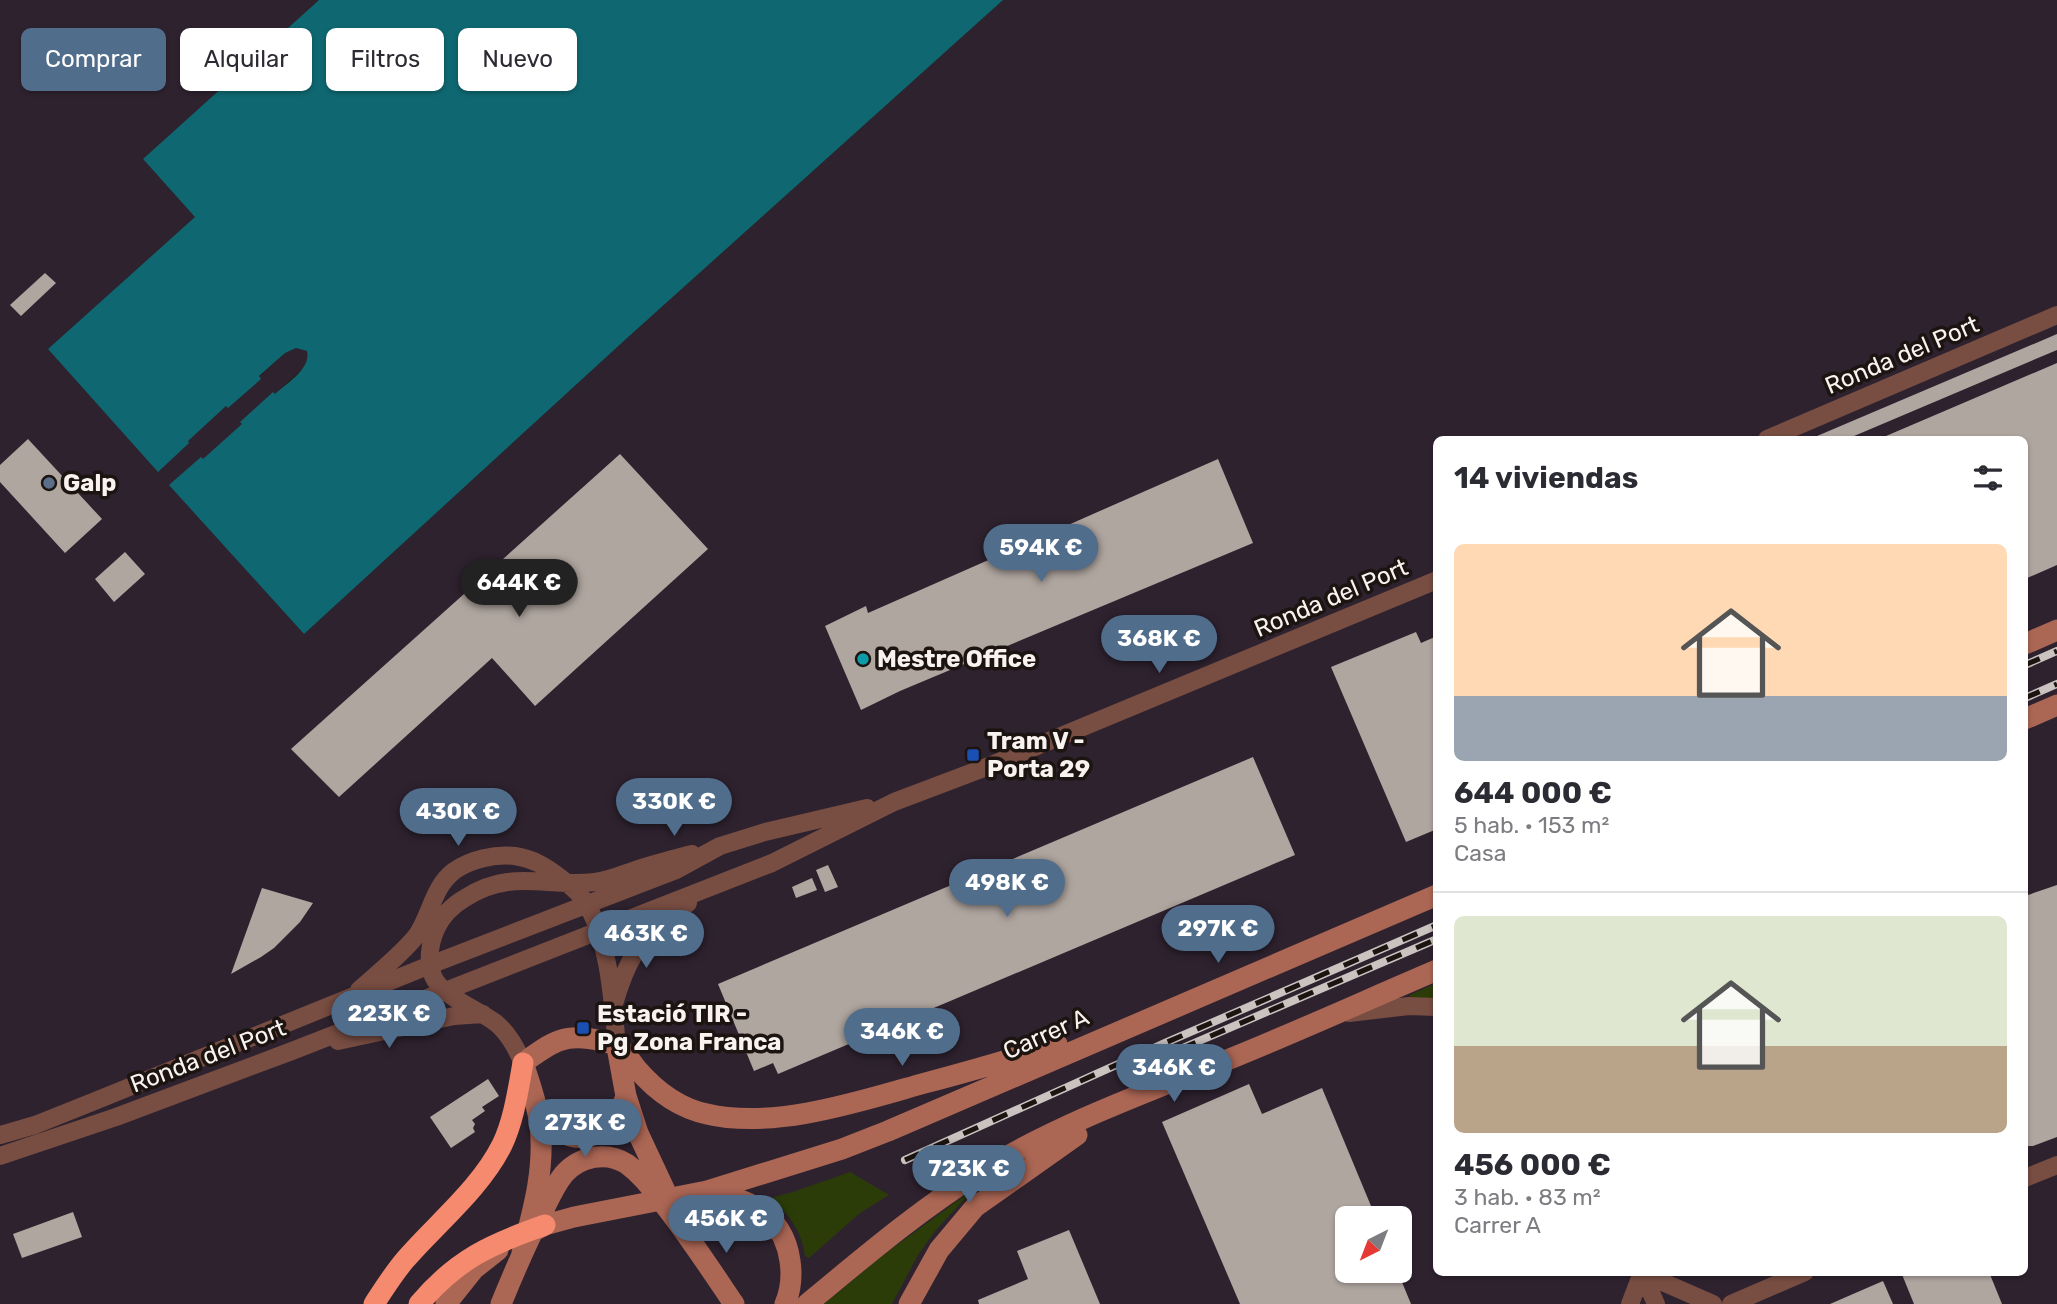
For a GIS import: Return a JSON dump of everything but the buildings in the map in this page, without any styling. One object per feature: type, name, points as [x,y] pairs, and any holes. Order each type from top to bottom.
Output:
[{"type":"highway","points":[[374,1304],[403,1262],[479,1180],[492,1162],[509,1127],[523,1063]]},
{"type":"highway","points":[[430,1301],[444,1277],[464,1261],[507,1238],[545,1225]]},
{"type":"main road","points":[[2028,643],[2057,630]]},
{"type":"main road","points":[[2028,718],[2057,705]]},
{"type":"main road","name":"Carrer A","points":[[545,1225],[707,1191],[842,1149],[1433,897]]},
{"type":"main road","points":[[807,1304],[892,1235],[979,1172],[1016,1152],[1128,1100],[1433,972]]},
{"type":"main road","points":[[626,1096],[621,1110],[609,1126],[601,1132],[582,1138],[572,1137],[552,1127],[544,1118],[523,1063],[551,1044],[573,1037],[584,1037],[617,1045],[653,1086],[680,1105],[701,1113],[727,1118],[764,1118],[852,1104],[1004,1062],[1192,999]]},
{"type":"main road","points":[[617,1045],[626,1096],[638,1133],[683,1229]]},
{"type":"main road","points":[[909,1304],[939,1250],[975,1207],[1128,1100]]},
{"type":"main road","points":[[522,1253],[536,1201],[541,1165],[536,1102]]},
{"type":"main road","points":[[501,1304],[522,1253],[560,1180],[571,1168],[590,1157],[601,1156],[625,1163],[646,1181],[683,1229],[734,1304]]},
{"type":"main road","points":[[707,1191],[732,1195],[748,1203],[762,1211],[779,1227],[788,1247],[791,1269],[785,1304]]},
{"type":"street","name":"Ronda del Port","points":[[1774,436],[2057,316]]},
{"type":"street","name":"Ronda del Port","points":[[0,1156],[116,1117],[292,1051],[772,863],[894,802],[989,766],[1433,582]]},
{"type":"street","name":"Ronda del Port","points":[[0,1135],[35,1125],[430,965],[676,870],[720,846],[765,832],[894,802]]},
{"type":"street","points":[[523,1063],[508,1035],[483,1014],[445,991],[434,979],[430,951],[439,922],[453,906],[494,884],[512,880],[568,884],[612,879],[720,846]]},
{"type":"street","points":[[328,1007],[359,990],[411,941],[418,933],[440,886],[454,871],[484,858],[527,858],[546,865],[587,904],[598,930],[607,967],[617,1045]]},
{"type":"street","points":[[612,1007],[627,963],[647,936],[661,922],[712,886]]},
{"type":"street","points":[[1332,1015],[1409,1006],[1433,1007]]},
{"type":"street","points":[[292,1051],[454,1016],[483,1014]]},
{"type":"street","points":[[2028,1177],[2057,1165]]},
{"type":"street","points":[[1630,1304],[1641,1276]]},
{"type":"street","points":[[1643,1276],[1656,1304]]},
{"type":"street","points":[[1649,1276],[1713,1304]]},
{"type":"street","points":[[1731,1304],[1796,1276]]},
{"type":"shaded area","points":[[0,0],[319,0],[288,28],[180,28],[180,91],[218,91],[143,159],[195,217],[48,349],[187,441],[226,406],[228,408],[285,353],[296,348],[307,351],[304,367],[241,422],[263,588],[304,634],[626,339],[1003,0],[2057,0],[2057,1304],[0,1304]]},
{"type":"green space","points":[[1433,985],[1433,1000],[1410,998],[1410,995]]},
{"type":"green space","points":[[850,1172],[889,1195],[860,1213],[809,1258],[805,1256],[798,1232],[790,1218],[773,1200],[774,1197]]},
{"type":"green space","points":[[975,1188],[936,1230],[918,1255],[892,1304],[824,1304],[886,1253]]},
{"type":"water","points":[[319,0],[1003,0],[626,339],[304,634],[169,485],[201,457],[203,459],[273,392],[275,394],[297,375],[305,364],[307,351],[296,348],[285,353],[259,376],[261,379],[228,408],[226,406],[158,472],[48,349],[195,217],[143,159],[218,91],[312,91],[312,28],[288,28]]},
{"type":"railway","points":[[2028,664],[2057,651]]},
{"type":"railway","points":[[2028,697],[2057,684]]},
{"type":"railway","points":[[905,1160],[1433,927]]},
{"type":"railway","points":[[1122,1074],[1433,941]]},
{"type":"place","name":"Galp","points":[[49,483]]},
{"type":"place","name":"Mestre Office","points":[[863,659]]},
{"type":"place","name":"Tram V - Porta 29","points":[[973,755]]},
{"type":"place","name":"Estació TIR - Pg Zona Franca","points":[[583,1028]]}]
